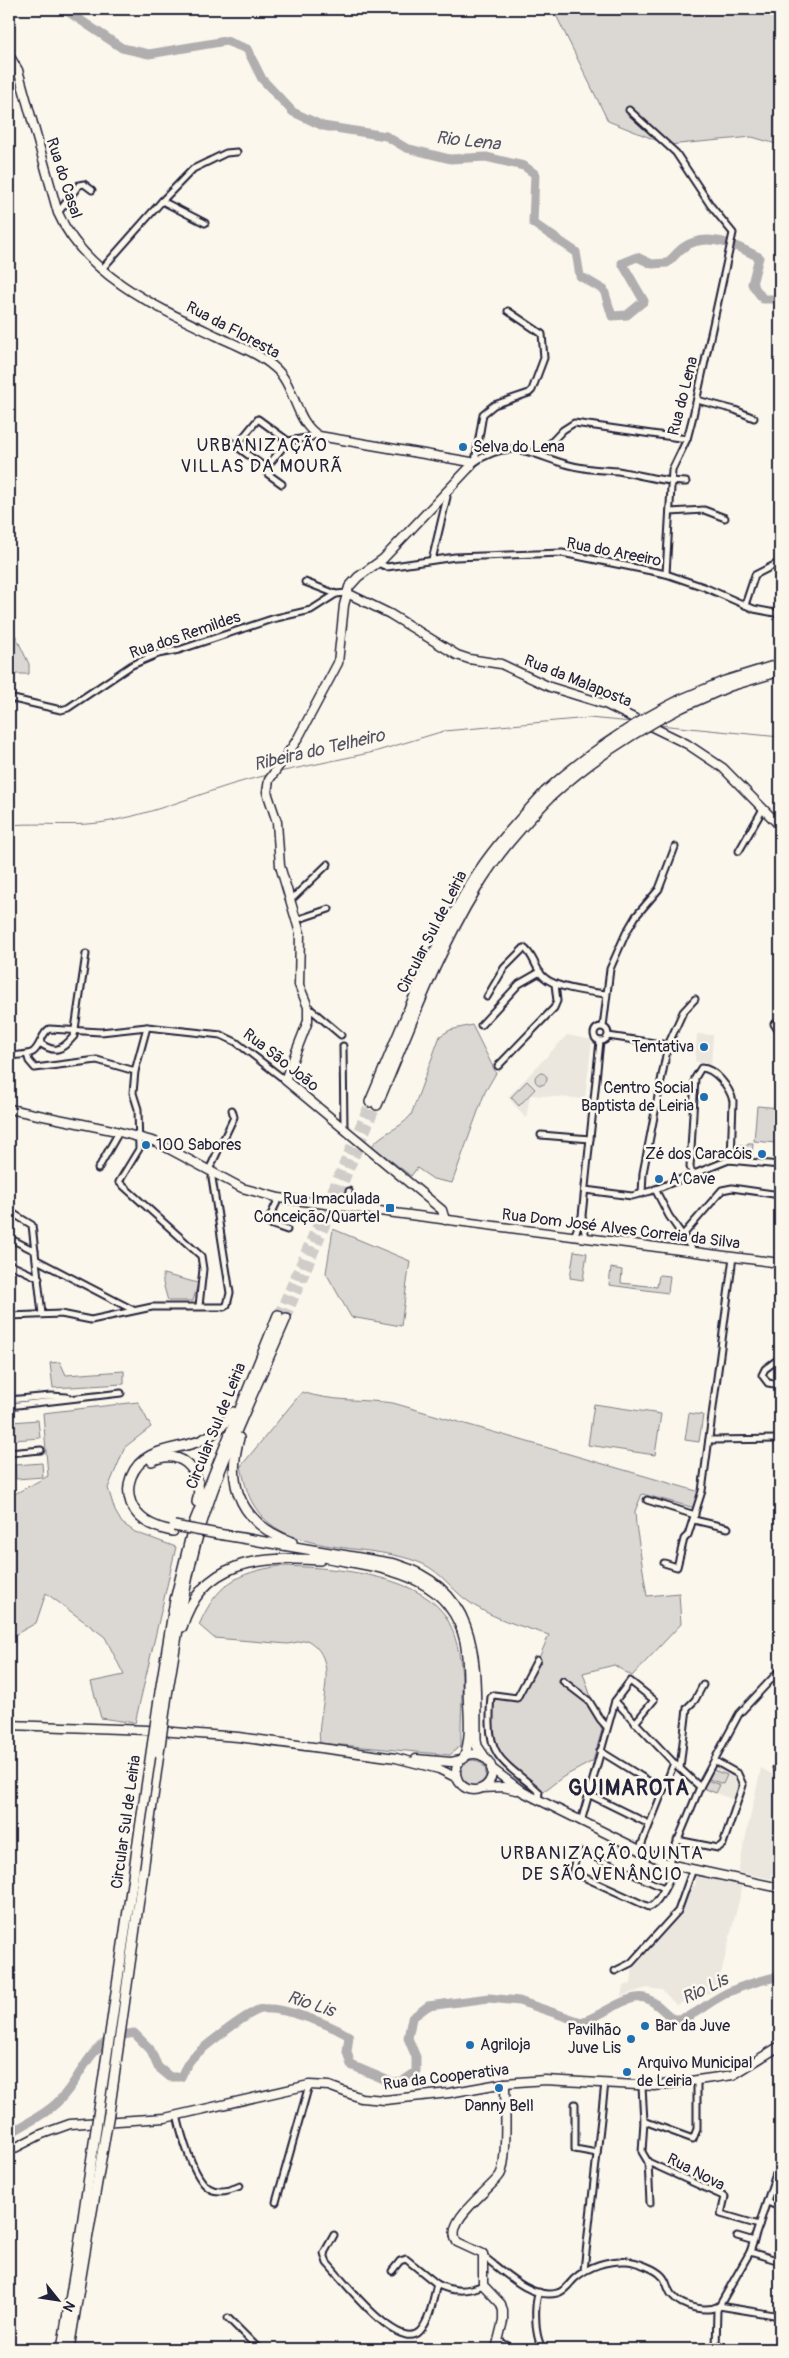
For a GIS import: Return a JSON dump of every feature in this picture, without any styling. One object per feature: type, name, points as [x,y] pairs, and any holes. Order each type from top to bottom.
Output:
[{"type":"highway","name":"Circular Sul de Leiria","points":[[374,1104],[439,944],[464,895],[508,832],[580,761],[616,736],[726,681],[780,664]]},
{"type":"highway","name":"Circular Sul de Leiria","points":[[681,703],[730,686],[780,672]]},
{"type":"highway","name":"Circular Sul de Leiria","points":[[69,2349],[164,1694],[175,1600],[194,1523],[250,1380],[282,1316],[247,1409],[216,1483],[200,1530],[181,1606],[174,1654],[164,1694]]},
{"type":"highway","points":[[250,1380],[231,1415],[214,1432],[195,1443],[150,1455],[138,1464],[131,1476],[129,1496],[137,1513],[150,1524],[392,1570],[416,1579],[434,1592],[452,1612],[463,1633],[467,1656],[469,1736],[462,1759]]},
{"type":"highway","points":[[247,1409],[248,1414],[234,1462],[234,1481],[241,1501],[253,1518],[267,1531],[308,1548]]},
{"type":"highway","points":[[174,1528],[158,1522],[145,1514],[138,1506],[134,1494],[136,1479],[146,1464],[163,1457],[183,1461],[197,1476],[200,1492],[194,1523]]},
{"type":"highway","points":[[218,1536],[308,1548],[384,1562],[409,1569],[433,1582],[451,1599],[464,1620],[473,1647],[476,1740],[477,1746],[485,1758]]},
{"type":"highway","points":[[174,1654],[183,1622],[191,1605],[205,1586],[223,1572],[244,1563],[275,1558],[340,1561]]},
{"type":"highway","name":"Circular Sul de Leiria","points":[[62,2349],[82,2252]]},
{"type":"main road","name":"Rua do Casal","points":[[9,55],[18,70],[58,213],[74,242],[101,270]]},
{"type":"main road","name":"Rua da Floresta","points":[[101,270],[168,311],[272,365],[288,384],[304,420],[314,433]]},
{"type":"main road","points":[[285,1080],[308,1021],[308,1007],[298,985],[301,942],[280,866],[278,829],[267,786],[275,770],[300,735],[338,663],[347,593],[355,580],[378,563],[473,463],[467,460],[327,439],[314,433]]},
{"type":"main road","name":"Rua da Malaposta","points":[[347,593],[390,614],[457,655],[469,659],[501,664],[550,686],[605,704],[687,744],[723,768],[780,826]]},
{"type":"main road","name":"Rua São João","points":[[285,1080],[442,1210],[445,1220]]},
{"type":"main road","name":"Rua Dom José Alves Correia da Silva","points":[[9,1109],[139,1137],[172,1149],[249,1191],[279,1198],[780,1263]]},
{"type":"main road","points":[[9,1724],[212,1734],[396,1758],[451,1762],[476,1755],[485,1758],[491,1768],[522,1792],[639,1852],[672,1864],[780,1888]]},
{"type":"main road","points":[[396,1758],[439,1769],[457,1778],[469,1790],[502,1787],[522,1792]]},
{"type":"main road","points":[[457,1778],[457,1768],[462,1759]]},
{"type":"main road","points":[[481,1789],[489,1782],[491,1768]]},
{"type":"main road","name":"Rua da Cooperativa","points":[[9,2151],[66,2125],[78,2122],[152,2120],[177,2116],[309,2085],[329,2086],[361,2098],[385,2100],[449,2093],[505,2083],[574,2080],[642,2087],[697,2081],[737,2073],[780,2046]]},
{"type":"main road","points":[[496,2349],[504,2318],[502,2307],[482,2285],[483,2256],[477,2250],[457,2242],[454,2233],[462,2214],[502,2171],[505,2083]]},
{"type":"street","name":"Rua do Lena","points":[[629,110],[676,153],[711,206],[733,233],[697,400],[687,439],[674,463],[670,482],[666,574]]},
{"type":"street","points":[[101,270],[162,201],[200,164],[226,153],[237,152]]},
{"type":"street","points":[[58,213],[78,185],[84,184],[92,190]]},
{"type":"street","points":[[162,201],[205,222]]},
{"type":"street","points":[[473,463],[482,414],[494,405],[529,393],[535,384],[544,358],[542,334],[508,311]]},
{"type":"street","points":[[697,400],[735,410],[754,418]]},
{"type":"street","points":[[236,446],[258,419],[288,441]]},
{"type":"street","points":[[540,454],[563,430],[574,423],[687,439]]},
{"type":"street","points":[[266,468],[288,441],[312,437],[314,433]]},
{"type":"street","points":[[228,440],[266,468],[268,474],[282,484]]},
{"type":"street","points":[[473,463],[485,455],[504,450],[540,454],[585,469],[612,470],[670,482],[686,482]]},
{"type":"street","points":[[432,560],[447,497],[445,494]]},
{"type":"street","points":[[670,512],[704,510],[725,518]]},
{"type":"street","name":"Rua do Areeiro","points":[[378,563],[387,567],[432,560],[562,553],[666,574],[704,587],[745,605],[780,614]]},
{"type":"street","points":[[745,605],[755,576],[780,562]]},
{"type":"street","points":[[305,582],[336,594]]},
{"type":"street","name":"Rua dos Remildes","points":[[9,698],[60,710],[68,708],[132,665],[272,619],[311,610],[336,594],[347,593]]},
{"type":"street","points":[[739,851],[763,809]]},
{"type":"street","points":[[608,1036],[606,1029],[603,1027],[610,969],[636,916],[659,889],[675,847]]},
{"type":"street","points":[[290,898],[294,897],[328,864]]},
{"type":"street","points":[[296,920],[329,909]]},
{"type":"street","points":[[487,997],[504,968],[519,951],[526,949],[546,980],[555,984],[606,994]]},
{"type":"street","points":[[40,1043],[50,1050],[58,1049],[72,1038],[76,1032],[86,954]]},
{"type":"street","points":[[481,1025],[519,984],[540,972]]},
{"type":"street","points":[[498,1066],[554,1008],[557,1001],[555,984]]},
{"type":"street","points":[[642,1194],[642,1179],[668,1046],[683,1012],[695,999]]},
{"type":"street","points":[[308,1007],[341,1035]]},
{"type":"street","points":[[774,1024],[780,1032]]},
{"type":"street","points":[[147,1027],[135,1071],[133,1093],[138,1109],[138,1148],[119,1182],[201,1256],[203,1269],[199,1306]]},
{"type":"street","name":"Rua São João","points":[[27,1054],[34,1051],[45,1031],[49,1029],[101,1032],[147,1027],[225,1036],[285,1080]]},
{"type":"street","points":[[600,1041],[594,1037],[593,1033],[598,1027],[603,1027]]},
{"type":"street","points":[[608,1036],[668,1046]]},
{"type":"street","points":[[600,1041],[608,1036]]},
{"type":"street","points":[[586,1238],[582,1216],[600,1041]]},
{"type":"street","points":[[343,1046],[344,1129]]},
{"type":"street","points":[[9,1057],[27,1054],[29,1061],[35,1068],[97,1060],[135,1071]]},
{"type":"street","points":[[692,1174],[690,1167],[694,1088],[698,1069],[703,1068],[713,1073],[731,1094],[733,1101],[731,1160]]},
{"type":"street","points":[[9,1316],[61,1314],[91,1320],[152,1307],[199,1306],[221,1308],[227,1305],[230,1293],[211,1171],[234,1117],[232,1110]]},
{"type":"street","points":[[98,1169],[119,1132]]},
{"type":"street","points":[[541,1135],[590,1139]]},
{"type":"street","points":[[584,1190],[626,1195],[642,1194],[731,1160],[780,1165]]},
{"type":"street","points":[[642,1179],[653,1190],[694,1252]]},
{"type":"street","points":[[683,1235],[722,1190],[732,1188],[780,1194]]},
{"type":"street","points":[[348,1207],[349,1191]]},
{"type":"street","points":[[279,1198],[268,1224],[287,1230]]},
{"type":"street","points":[[9,1211],[32,1225],[42,1314]]},
{"type":"street","points":[[574,1237],[582,1216]]},
{"type":"street","points":[[9,1238],[35,1251]]},
{"type":"street","points":[[664,1564],[677,1567],[684,1539],[694,1518],[702,1491],[733,1257]]},
{"type":"street","points":[[37,1260],[133,1310]]},
{"type":"street","points":[[9,1264],[39,1278]]},
{"type":"street","points":[[780,1358],[765,1369],[762,1375],[768,1383],[780,1385]]},
{"type":"street","points":[[9,1406],[121,1393]]},
{"type":"street","points":[[9,1400],[51,1396],[73,1398]]},
{"type":"street","points":[[709,1440],[780,1439]]},
{"type":"street","points":[[9,1453],[41,1450]]},
{"type":"street","points":[[647,1500],[694,1518],[728,1528]]},
{"type":"street","points":[[537,1660],[518,1698],[494,1695],[491,1697],[490,1730],[491,1742],[497,1754],[505,1764],[539,1792],[538,1800]]},
{"type":"street","points":[[664,1888],[584,1852],[578,1855],[573,1870],[649,1906],[656,1903],[664,1888],[672,1864],[677,1840],[700,1787],[740,1714],[780,1670]]},
{"type":"street","points":[[563,1681],[590,1701],[600,1719],[608,1726]]},
{"type":"street","points":[[581,1822],[615,1701],[630,1681],[653,1698],[654,1702],[636,1723]]},
{"type":"street","points":[[680,1768],[687,1708],[694,1702],[702,1685]]},
{"type":"street","points":[[615,1701],[674,1764],[700,1787]]},
{"type":"street","points":[[600,1751],[663,1790]]},
{"type":"street","points":[[677,1840],[718,1848],[722,1846],[743,1785],[738,1774],[715,1761]]},
{"type":"street","points":[[776,1768],[780,1763]]},
{"type":"street","points":[[639,1852],[674,1764]]},
{"type":"street","points":[[588,1794],[649,1824]]},
{"type":"street","points":[[615,1971],[631,1963],[678,1911],[694,1869]]},
{"type":"street","points":[[644,2121],[694,2138],[697,2129],[697,2081]]},
{"type":"street","points":[[584,2270],[605,2083]]},
{"type":"street","points":[[276,2202],[309,2085]]},
{"type":"street","name":"Rua Nova","points":[[642,2087],[644,2121],[642,2152],[648,2162],[725,2198],[721,2214],[759,2225]]},
{"type":"street","points":[[575,2104],[575,2149],[597,2153]]},
{"type":"street","points":[[177,2116],[188,2154],[206,2186],[222,2191],[240,2186]]},
{"type":"street","points":[[648,2162],[650,2203]]},
{"type":"street","points":[[723,2349],[716,2348],[716,2313],[750,2252],[780,2162]]},
{"type":"street","points":[[767,2202],[780,2206]]},
{"type":"street","points":[[334,2235],[324,2254],[327,2263],[379,2319],[400,2334],[414,2335],[421,2330],[426,2321],[438,2284]]},
{"type":"street","points":[[737,2236],[754,2241]]},
{"type":"street","points":[[750,2252],[780,2261]]},
{"type":"street","points":[[483,2256],[512,2279],[539,2292],[553,2294],[561,2292],[584,2270],[600,2264],[632,2262],[661,2275],[670,2294],[678,2300],[705,2310],[712,2310],[719,2306],[780,2316]]},
{"type":"street","points":[[392,2271],[400,2261],[406,2259],[444,2288],[464,2290],[482,2285]]},
{"type":"street","points":[[539,2292],[535,2305],[538,2336],[540,2345],[544,2349]]},
{"type":"street","points":[[228,2318],[259,2349]]},
{"type":"street","points":[[780,2334],[780,2343]]},
{"type":"street","points":[[499,2341],[513,2349]]},
{"type":"shaded area","points":[[553,9],[780,9],[780,145],[752,137],[668,145],[608,121]]},
{"type":"shaded area","points":[[9,622],[29,664],[29,674],[9,674]]},
{"type":"shaded area","points":[[472,1025],[496,1073],[485,1092],[452,1183],[433,1179],[417,1168],[411,1176],[372,1146],[411,1115],[440,1036],[450,1030]]},
{"type":"shaded area","name":"Tentativa","points":[[697,1034],[713,1035],[711,1067],[695,1061]]},
{"type":"shaded area","points":[[567,1035],[592,1040],[585,1099],[530,1095],[526,1119],[508,1097]]},
{"type":"shaded area","points":[[541,1073],[547,1079],[541,1085],[535,1079]]},
{"type":"shaded area","points":[[527,1081],[535,1089],[519,1106],[511,1097]]},
{"type":"shaded area","points":[[757,1106],[780,1108],[776,1143],[754,1141]]},
{"type":"shaded area","points":[[748,1143],[753,1143],[752,1156],[741,1154],[737,1150],[737,1145],[748,1145]]},
{"type":"shaded area","points":[[333,1229],[410,1261],[401,1326],[351,1317],[326,1273]]},
{"type":"shaded area","points":[[574,1251],[587,1253],[583,1280],[570,1278]]},
{"type":"shaded area","points":[[611,1268],[622,1270],[621,1283],[657,1287],[659,1275],[670,1276],[668,1293],[609,1285]]},
{"type":"shaded area","points":[[163,1274],[198,1283],[193,1301],[168,1301],[163,1283]]},
{"type":"shaded area","points":[[60,1362],[66,1375],[124,1371],[124,1384],[53,1388],[50,1363]]},
{"type":"shaded area","points":[[302,1392],[336,1399],[393,1403],[700,1492],[695,1508],[642,1494],[635,1511],[647,1596],[679,1593],[681,1624],[632,1676],[614,1665],[583,1673],[602,1730],[593,1761],[563,1777],[544,1791],[513,1767],[495,1743],[491,1725],[494,1699],[520,1701],[549,1635],[506,1621],[474,1606],[425,1565],[404,1557],[307,1541],[285,1533],[266,1520],[250,1498],[241,1466]]},
{"type":"shaded area","points":[[138,1402],[151,1427],[125,1447],[108,1488],[115,1511],[122,1523],[135,1532],[176,1547],[135,1723],[101,1718],[91,1682],[124,1675],[105,1637],[46,1593],[36,1623],[9,1638],[9,1497],[48,1476],[43,1413]]},
{"type":"shaded area","points":[[594,1404],[661,1414],[655,1455],[588,1445]]},
{"type":"shaded area","points":[[689,1413],[703,1415],[699,1442],[685,1440]]},
{"type":"shaded area","points":[[38,1420],[40,1438],[14,1440],[12,1422]]},
{"type":"shaded area","points":[[42,1463],[43,1477],[16,1479],[15,1465]]},
{"type":"shaded area","points":[[280,1566],[322,1568],[369,1575],[412,1589],[430,1600],[447,1618],[459,1653],[462,1687],[461,1745],[450,1755],[320,1743],[326,1673],[324,1660],[318,1649],[307,1640],[288,1644],[214,1638],[199,1625],[213,1599],[230,1583],[251,1572]]},
{"type":"shaded area","points":[[473,1760],[482,1764],[486,1773],[482,1782],[473,1786],[464,1782],[460,1773],[464,1764]]},
{"type":"shaded area","points":[[717,1765],[738,1778],[741,1786],[736,1801],[703,1788]]},
{"type":"shaded area","points":[[761,1768],[780,1779],[780,1854],[776,1875],[773,1874],[771,1879],[738,1872]]},
{"type":"shaded area","points":[[713,1770],[727,1775],[723,1784],[709,1779]]},
{"type":"shaded area","points":[[707,1780],[720,1785],[716,1793],[703,1788]]},
{"type":"shaded area","points":[[694,1874],[743,1884],[717,1990],[676,2005],[662,1990],[647,1988],[621,1996],[623,1986],[631,1984],[633,1964],[645,1948],[680,1911],[690,1885],[695,1886],[696,1880],[692,1879]]},
{"type":"waterway","name":"Rio Lena","points":[[64,9],[122,48],[149,54],[226,41],[247,49],[262,79],[293,112],[323,126],[386,136],[406,148],[450,159],[486,157],[524,166],[535,174],[533,223],[576,252],[580,276],[604,290],[612,316],[627,315],[644,301],[622,263],[637,257],[652,264],[667,263],[684,247],[693,242],[703,240],[712,240],[732,245],[759,257],[752,284],[763,299],[780,299]]},
{"type":"waterway","name":"Ribeira do Telheiro","points":[[279,772],[374,752],[444,731],[589,718],[632,722]]},
{"type":"waterway","name":"Ribeira do Telheiro","points":[[659,725],[780,737]]},
{"type":"waterway","name":"Ribeira do Telheiro","points":[[9,825],[73,825],[111,821],[131,817],[229,785],[268,775]]},
{"type":"waterway","name":"Rio Lis","points":[[9,2134],[46,2111],[59,2100],[92,2054],[99,2047],[119,2036],[134,2033],[150,2049],[158,2067],[170,2077],[181,2077],[193,2057],[238,2022],[256,2011],[271,2009],[294,2014],[341,2031],[349,2036],[347,2052],[351,2065],[391,2082],[403,2081],[416,2072],[416,2057],[408,2038],[412,2018],[428,2006],[489,1998],[519,2001],[581,2022],[589,2020],[623,2002],[640,1998],[648,1999],[673,2019],[679,2019],[697,2012],[731,1991],[780,1976]]},
{"type":"tunnel","points":[[278,1315],[370,1102]]},
{"type":"tunnel","points":[[286,1318],[377,1105]]},
{"type":"place","name":"Selva do Lena","points":[[463,447]]},
{"type":"place","name":"Tentativa","points":[[704,1047]]},
{"type":"place","name":"Centro Social Baptista de Leiria","points":[[704,1097]]},
{"type":"place","name":"100 Sabores","points":[[146,1145]]},
{"type":"place","name":"Zé dos Caracóis","points":[[762,1154]]},
{"type":"place","name":"A Cave","points":[[659,1179]]},
{"type":"place","name":"Rua Imaculada Conceição/Quartel","points":[[390,1208]]},
{"type":"place","name":"Bar da Juve","points":[[645,2026]]},
{"type":"place","name":"Pavilhão Juve Lis","points":[[631,2039]]},
{"type":"place","name":"Agriloja","points":[[470,2045]]},
{"type":"place","name":"Arquivo Municipal de Leiria","points":[[627,2072]]},
{"type":"place","name":"Danny Bell","points":[[499,2088]]},
{"type":"district","name":"URBANIZAÇÃO VILLAS DA MOURÃ","points":[[262,455]]},
{"type":"district","name":"GUIMAROTA","points":[[629,1788]]},
{"type":"district","name":"URBANIZAÇÃO QUINTA DE SÃO VENÂNCIO","points":[[602,1864]]}]
